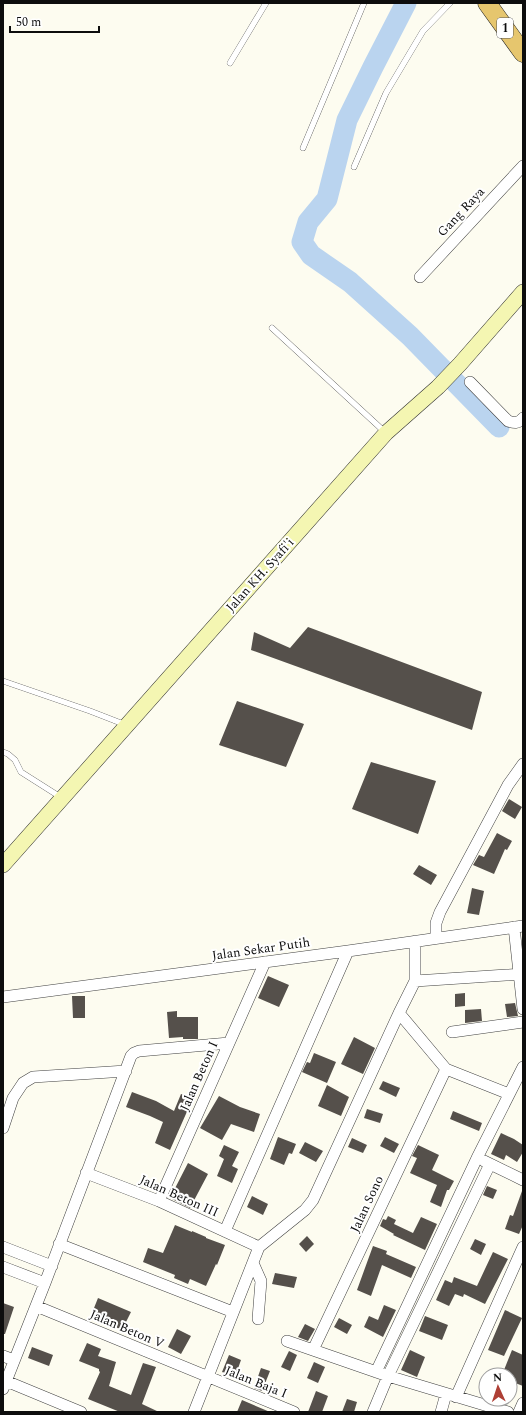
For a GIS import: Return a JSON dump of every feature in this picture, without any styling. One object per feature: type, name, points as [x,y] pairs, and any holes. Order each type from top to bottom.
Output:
[{"type":"highway","name":"1","points":[[487,3],[523,53]]},
{"type":"main road","name":"Jalan KH. Syafi'i","points":[[3,865],[386,433],[438,387],[523,292]]},
{"type":"street","name":"Gang Raya","points":[[420,277],[523,166]]},
{"type":"street","points":[[470,382],[508,420],[514,423],[520,422],[523,418]]},
{"type":"street","points":[[436,938],[436,923],[440,912],[508,785],[523,764]]},
{"type":"street","points":[[519,926],[523,1009]]},
{"type":"street","name":"Jalan Sekar Putih","points":[[3,997],[415,942],[519,926]]},
{"type":"street","points":[[194,1412],[259,1246],[305,1210],[313,1200],[399,1012],[415,981],[415,942]]},
{"type":"street","points":[[225,1231],[348,951]]},
{"type":"street","name":"Jalan Beton I","points":[[159,1201],[265,962]]},
{"type":"street","points":[[415,981],[521,974]]},
{"type":"street","points":[[399,1012],[446,1069],[509,1094]]},
{"type":"street","points":[[452,1032],[523,1022]]},
{"type":"street","points":[[81,1412],[5,1385],[52,1266],[131,1056],[137,1052],[229,1043]]},
{"type":"street","points":[[376,1372],[477,1158],[523,1067]]},
{"type":"street","name":"Jalan Sono","points":[[313,1350],[446,1069]]},
{"type":"street","points":[[3,1128],[13,1098],[23,1083],[33,1077],[126,1071]]},
{"type":"street","points":[[477,1158],[523,1180]]},
{"type":"street","points":[[373,1412],[388,1376],[490,1164]]},
{"type":"street","name":"Jalan Beton III","points":[[86,1173],[159,1201],[259,1246]]},
{"type":"street","points":[[60,1244],[233,1312]]},
{"type":"street","points":[[3,1247],[52,1266]]},
{"type":"street","points":[[441,1412],[451,1395],[523,1247]]},
{"type":"street","points":[[253,1263],[261,1281],[258,1319]]},
{"type":"street","points":[[3,1267],[45,1283]]},
{"type":"street","name":"Jalan Beton V","points":[[36,1306],[208,1377]]},
{"type":"street","points":[[287,1341],[388,1376],[508,1412]]},
{"type":"street","points":[[3,1356],[14,1360]]},
{"type":"street","name":"Jalan Baja I","points":[[208,1377],[294,1412]]},
{"type":"street","points":[[519,1412],[523,1403]]},
{"type":"lane","points":[[230,63],[266,3]]},
{"type":"lane","points":[[304,148],[364,3]]},
{"type":"lane","points":[[354,167],[386,93],[423,31],[450,3]]},
{"type":"lane","points":[[272,328],[386,433]]},
{"type":"lane","points":[[3,681],[127,725]]},
{"type":"lane","points":[[3,752],[15,760],[21,772],[62,798]]},
{"type":"building","points":[[308,627],[482,692],[472,730],[251,650],[254,632],[290,648]]},
{"type":"building","points":[[237,701],[304,724],[286,767],[219,745]]},
{"type":"building","points":[[371,762],[436,781],[418,834],[352,809]]},
{"type":"building","points":[[509,799],[522,807],[515,819],[502,811]]},
{"type":"building","points":[[497,833],[512,841],[507,850],[505,849],[494,874],[473,865],[479,855],[484,857]]},
{"type":"building","points":[[419,865],[437,875],[431,885],[413,874]]},
{"type":"building","points":[[472,888],[484,891],[479,915],[467,913]]},
{"type":"building","points":[[268,976],[289,985],[279,1007],[258,998]]},
{"type":"building","points":[[465,993],[465,1006],[455,1007],[455,994]]},
{"type":"building","points":[[72,996],[85,996],[85,1018],[73,1018]]},
{"type":"building","points":[[515,1003],[518,1016],[507,1017],[505,1004]]},
{"type":"building","points":[[481,1009],[482,1021],[465,1023],[465,1010]]},
{"type":"building","points":[[177,1011],[177,1017],[198,1017],[198,1039],[183,1039],[183,1037],[169,1038],[167,1012]]},
{"type":"building","points":[[354,1037],[375,1048],[363,1074],[341,1064]]},
{"type":"building","points":[[314,1053],[336,1062],[327,1083],[302,1072],[307,1062],[310,1063]]},
{"type":"building","points":[[383,1081],[400,1088],[396,1097],[379,1089]]},
{"type":"building","points":[[327,1085],[349,1097],[341,1116],[318,1106]]},
{"type":"building","points":[[132,1092],[156,1101],[174,1111],[181,1094],[193,1098],[170,1150],[155,1143],[163,1122],[126,1107]]},
{"type":"building","points":[[219,1096],[240,1107],[260,1114],[254,1132],[231,1124],[222,1140],[200,1128]]},
{"type":"building","points":[[367,1109],[383,1114],[380,1123],[364,1118]]},
{"type":"building","points":[[453,1111],[482,1123],[479,1131],[450,1119]]},
{"type":"building","points":[[501,1133],[523,1145],[523,1152],[517,1162],[506,1155],[504,1160],[491,1154]]},
{"type":"building","points":[[278,1137],[296,1144],[292,1154],[289,1153],[284,1165],[270,1159]]},
{"type":"building","points":[[385,1137],[399,1144],[394,1153],[380,1146]]},
{"type":"building","points":[[352,1138],[367,1145],[363,1153],[348,1147]]},
{"type":"building","points":[[305,1142],[323,1151],[316,1162],[299,1153]]},
{"type":"building","points":[[224,1145],[239,1152],[232,1166],[238,1169],[232,1183],[217,1176],[224,1159],[219,1156]]},
{"type":"building","points":[[418,1145],[439,1155],[432,1170],[454,1181],[449,1190],[447,1190],[441,1207],[430,1202],[437,1185],[410,1173],[417,1158],[412,1156]]},
{"type":"building","points":[[188,1163],[208,1174],[190,1208],[170,1198]]},
{"type":"building","points":[[487,1186],[497,1190],[493,1199],[483,1195]]},
{"type":"building","points":[[522,1191],[523,1225],[519,1234],[505,1229],[510,1215],[513,1216]]},
{"type":"building","points":[[252,1196],[268,1204],[263,1215],[247,1207]]},
{"type":"building","points":[[388,1216],[396,1220],[394,1224],[413,1233],[421,1217],[437,1224],[425,1250],[393,1235],[394,1234],[380,1226],[383,1219],[386,1220]]},
{"type":"building","points":[[175,1225],[225,1245],[206,1286],[190,1279],[188,1284],[174,1278],[175,1275],[143,1262],[148,1248],[163,1253]]},
{"type":"building","points":[[307,1236],[314,1244],[306,1252],[299,1244]]},
{"type":"building","points":[[475,1239],[486,1244],[481,1255],[470,1249]]},
{"type":"building","points":[[373,1246],[387,1251],[386,1254],[416,1267],[411,1278],[382,1265],[371,1296],[357,1290]]},
{"type":"building","points":[[493,1252],[508,1259],[485,1304],[464,1294],[463,1297],[455,1294],[449,1306],[436,1300],[445,1280],[452,1283],[454,1277],[477,1286]]},
{"type":"building","points":[[275,1273],[297,1277],[294,1288],[272,1284]]},
{"type":"building","points":[[98,1298],[131,1312],[122,1330],[90,1318]]},
{"type":"building","points":[[3,1303],[14,1307],[5,1334],[3,1334]]},
{"type":"building","points":[[384,1305],[396,1310],[383,1337],[364,1327],[369,1316],[378,1320]]},
{"type":"building","points":[[505,1310],[522,1318],[504,1356],[488,1350]]},
{"type":"building","points":[[425,1316],[448,1325],[442,1340],[419,1331]]},
{"type":"building","points":[[339,1318],[352,1325],[347,1334],[334,1327]]},
{"type":"building","points":[[305,1324],[315,1329],[308,1341],[298,1337]]},
{"type":"building","points":[[177,1329],[191,1336],[181,1354],[168,1347]]},
{"type":"building","points":[[87,1343],[101,1349],[98,1356],[116,1362],[109,1386],[131,1395],[143,1363],[156,1367],[142,1404],[159,1412],[120,1412],[88,1399],[100,1372],[99,1369],[79,1361]]},
{"type":"building","points":[[32,1347],[53,1355],[49,1366],[28,1358]]},
{"type":"building","points":[[410,1350],[425,1357],[417,1377],[401,1370]]},
{"type":"building","points":[[512,1350],[523,1355],[523,1386],[518,1384],[518,1367],[505,1367]]},
{"type":"building","points":[[289,1351],[297,1355],[290,1371],[281,1367]]},
{"type":"building","points":[[229,1355],[241,1360],[235,1377],[222,1372]]},
{"type":"building","points":[[314,1362],[325,1367],[318,1383],[307,1378]]},
{"type":"building","points":[[261,1368],[270,1371],[262,1391],[254,1388]]},
{"type":"building","points":[[316,1391],[328,1396],[322,1412],[308,1412]]},
{"type":"building","points":[[347,1399],[357,1402],[354,1412],[342,1412]]},
{"type":"building","points":[[242,1400],[270,1412],[237,1412]]},
{"type":"waterway","points":[[406,3],[347,120],[327,199],[308,222],[302,242],[311,255],[350,282],[410,336],[499,427]]}]
